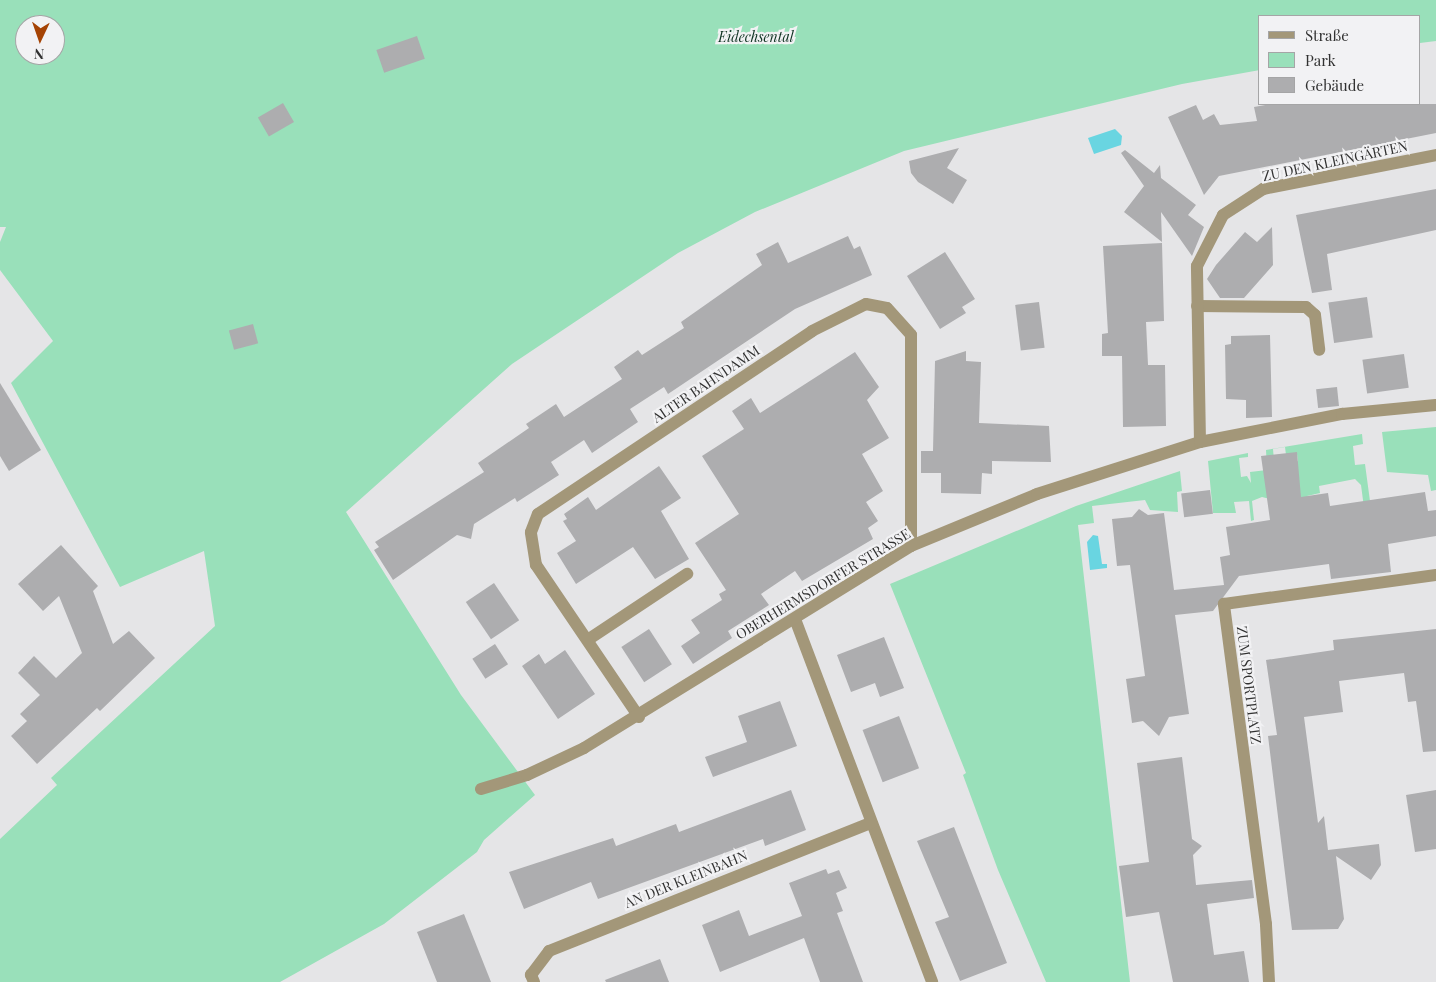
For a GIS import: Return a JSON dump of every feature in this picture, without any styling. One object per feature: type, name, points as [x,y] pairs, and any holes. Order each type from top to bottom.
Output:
[{"type":"street","name":"ZU DEN KLEINGÄRTEN","points":[[1200,442],[1197,266],[1224,215],[1263,189],[1436,155]]},
{"type":"street","name":"ALTER BAHNDAMM","points":[[639,717],[536,564],[531,532],[538,514],[818,327],[866,304],[887,308],[911,335],[911,546]]},
{"type":"street","points":[[1197,306],[1306,307],[1315,315],[1319,350]]},
{"type":"street","name":"OBERHERMSDORFER STRASSE","points":[[481,789],[527,775],[639,717],[911,546],[1037,494],[1200,442],[1342,414],[1436,405]]},
{"type":"street","points":[[588,639],[687,574]]},
{"type":"street","name":"ZUM SPORTPLATZ","points":[[1269,982],[1266,924],[1224,604],[1436,575]]},
{"type":"street","points":[[794,619],[932,982]]},
{"type":"street","name":"AN DER KLEINBAHN","points":[[534,982],[531,974],[549,951],[872,823]]},
{"type":"green space","name":"Eidechsental","points":[[0,0],[1436,0],[1436,41],[1421,43],[1421,15],[1258,15],[1258,70],[1182,84],[904,151],[755,212],[678,253],[512,364],[346,512],[461,695],[535,795],[484,840],[477,852],[384,924],[280,982],[0,982],[0,839],[57,785],[51,778],[215,626],[204,551],[120,587],[11,383],[53,341],[0,270],[0,242],[6,227],[0,227]]},
{"type":"green space","points":[[1436,427],[1436,490],[1431,491],[1428,475],[1387,472],[1382,432]]},
{"type":"green space","points":[[1362,434],[1363,444],[1353,446],[1355,465],[1365,464],[1377,553],[1370,553],[1361,485],[1355,479],[1319,486],[1320,493],[1307,496],[1308,508],[1262,497],[1252,501],[1254,520],[1251,521],[1249,501],[1234,502],[1236,513],[1213,513],[1208,461],[1248,453],[1248,457],[1239,458],[1241,477],[1247,476],[1251,483],[1250,472],[1267,470],[1266,450]],"holes":[[[1285,447],[1287,463],[1287,455],[1297,454],[1298,461],[1275,472],[1273,449]]]},
{"type":"green space","points":[[1180,471],[1182,491],[1177,492],[1178,512],[1150,510],[1145,500],[1092,506],[1094,523],[1078,525],[1130,982],[1046,982],[998,870],[963,775],[966,773],[890,584],[1076,506]]},
{"type":"water","points":[[1115,129],[1122,136],[1121,145],[1094,154],[1088,138]]},
{"type":"water","points":[[1093,535],[1098,536],[1102,564],[1107,564],[1107,568],[1090,570],[1087,542]]},
{"type":"building","points":[[417,36],[425,59],[384,73],[376,50]]},
{"type":"building","points":[[283,103],[294,122],[269,137],[258,118]]},
{"type":"building","points":[[1436,104],[1436,133],[1219,176],[1204,195],[1168,117],[1196,105],[1203,120],[1214,114],[1220,125],[1257,121],[1254,107],[1265,105]]},
{"type":"building","points":[[959,148],[947,168],[967,180],[953,204],[918,182],[911,173],[909,161]]},
{"type":"building","points":[[1125,150],[1154,173],[1160,165],[1161,178],[1196,205],[1188,215],[1204,227],[1192,256],[1161,212],[1162,242],[1124,212],[1144,186],[1121,153]]},
{"type":"building","points":[[1436,189],[1436,230],[1327,254],[1332,290],[1312,293],[1296,215]]},
{"type":"building","points":[[1272,227],[1273,265],[1244,298],[1220,298],[1207,279],[1216,265],[1245,232],[1257,242]]},
{"type":"building","points":[[848,236],[854,249],[860,246],[872,275],[795,309],[668,394],[664,387],[630,409],[638,422],[592,453],[584,440],[551,462],[559,475],[517,502],[515,498],[474,524],[471,539],[457,535],[393,580],[374,550],[379,547],[375,542],[484,472],[478,463],[529,428],[526,424],[556,404],[564,417],[622,379],[614,367],[638,350],[642,355],[684,328],[681,322],[762,265],[756,254],[778,242],[788,263]]},
{"type":"building","points":[[1162,243],[1164,321],[1146,322],[1148,365],[1165,365],[1166,426],[1123,427],[1122,356],[1102,356],[1102,334],[1108,333],[1103,246]]},
{"type":"building","points":[[945,252],[975,299],[962,307],[966,313],[940,329],[907,276]]},
{"type":"building","points":[[1367,297],[1373,338],[1334,343],[1328,302]]},
{"type":"building","points":[[1039,302],[1045,348],[1021,351],[1015,305]]},
{"type":"building","points":[[253,324],[258,343],[234,350],[229,330]]},
{"type":"building","points":[[1270,335],[1272,417],[1246,418],[1246,400],[1226,399],[1225,345],[1231,344],[1231,336]]},
{"type":"building","points":[[966,351],[966,361],[981,362],[979,423],[1049,426],[1051,462],[992,461],[992,474],[982,473],[981,494],[941,493],[941,473],[921,473],[921,451],[933,451],[935,361]]},
{"type":"building","points":[[855,352],[879,387],[867,400],[889,438],[862,454],[883,491],[866,502],[878,521],[868,528],[873,539],[802,581],[795,571],[761,594],[769,605],[728,631],[732,638],[693,664],[681,646],[700,633],[691,620],[722,600],[719,594],[726,590],[695,543],[739,514],[702,456],[744,429],[732,411],[751,398],[760,413]]},
{"type":"building","points":[[1404,354],[1409,388],[1367,394],[1362,360]]},
{"type":"building","points":[[0,383],[41,450],[9,471],[0,456]]},
{"type":"building","points":[[1337,387],[1339,406],[1318,408],[1316,389]]},
{"type":"building","points":[[1297,452],[1301,497],[1328,493],[1330,506],[1425,492],[1428,511],[1436,510],[1436,536],[1388,544],[1391,572],[1331,579],[1329,564],[1239,576],[1213,611],[1175,615],[1189,714],[1169,717],[1159,736],[1143,721],[1132,723],[1126,679],[1145,676],[1130,565],[1117,566],[1112,519],[1132,517],[1139,509],[1148,515],[1164,513],[1174,590],[1224,585],[1220,557],[1230,555],[1226,527],[1270,520],[1261,456]]},
{"type":"building","points":[[659,466],[681,498],[661,511],[689,559],[655,579],[633,547],[576,584],[557,553],[576,541],[563,521],[567,519],[564,514],[588,497],[596,510]]},
{"type":"building","points":[[1210,490],[1213,514],[1184,517],[1181,494]]},
{"type":"building","points":[[61,545],[98,586],[93,591],[113,644],[129,631],[155,658],[100,711],[97,708],[37,764],[11,736],[27,721],[20,714],[40,695],[18,673],[34,656],[56,678],[82,653],[59,596],[43,611],[18,584]]},
{"type":"building","points":[[494,583],[519,620],[491,639],[466,602]]},
{"type":"building","points":[[649,629],[672,664],[644,682],[621,647]]},
{"type":"building","points":[[1436,629],[1436,751],[1423,752],[1416,701],[1408,702],[1404,673],[1339,681],[1343,712],[1304,717],[1318,823],[1324,816],[1328,850],[1379,844],[1381,865],[1371,880],[1336,856],[1344,919],[1338,929],[1292,930],[1268,736],[1277,735],[1266,660],[1334,650],[1333,640]]},
{"type":"building","points":[[884,637],[904,688],[880,697],[875,683],[851,692],[837,655]]},
{"type":"building","points":[[495,644],[508,664],[485,679],[472,659]]},
{"type":"building","points":[[565,650],[595,694],[558,719],[522,666],[539,654],[545,664]]},
{"type":"building","points":[[780,701],[797,746],[713,777],[705,757],[747,742],[738,716]]},
{"type":"building","points":[[899,716],[919,768],[883,782],[863,730]]},
{"type":"building","points":[[1182,757],[1192,839],[1202,846],[1193,855],[1196,885],[1252,880],[1254,898],[1207,904],[1214,955],[1244,951],[1249,982],[1173,982],[1159,912],[1126,917],[1119,866],[1149,862],[1137,763]]},
{"type":"building","points":[[791,790],[806,830],[765,846],[763,839],[598,899],[591,882],[524,909],[509,872],[613,838],[616,846],[676,824],[679,832]]},
{"type":"building","points":[[1436,790],[1436,849],[1415,852],[1406,795]]},
{"type":"building","points":[[954,827],[1007,963],[960,981],[935,922],[949,917],[917,841]]},
{"type":"building","points":[[826,869],[828,874],[839,870],[847,888],[836,893],[843,911],[837,913],[863,982],[820,982],[804,938],[720,972],[702,925],[739,910],[749,936],[802,916],[789,883]]},
{"type":"building","points":[[464,914],[491,982],[437,982],[417,932]]},
{"type":"building","points":[[660,959],[669,982],[606,982],[605,980]]}]
